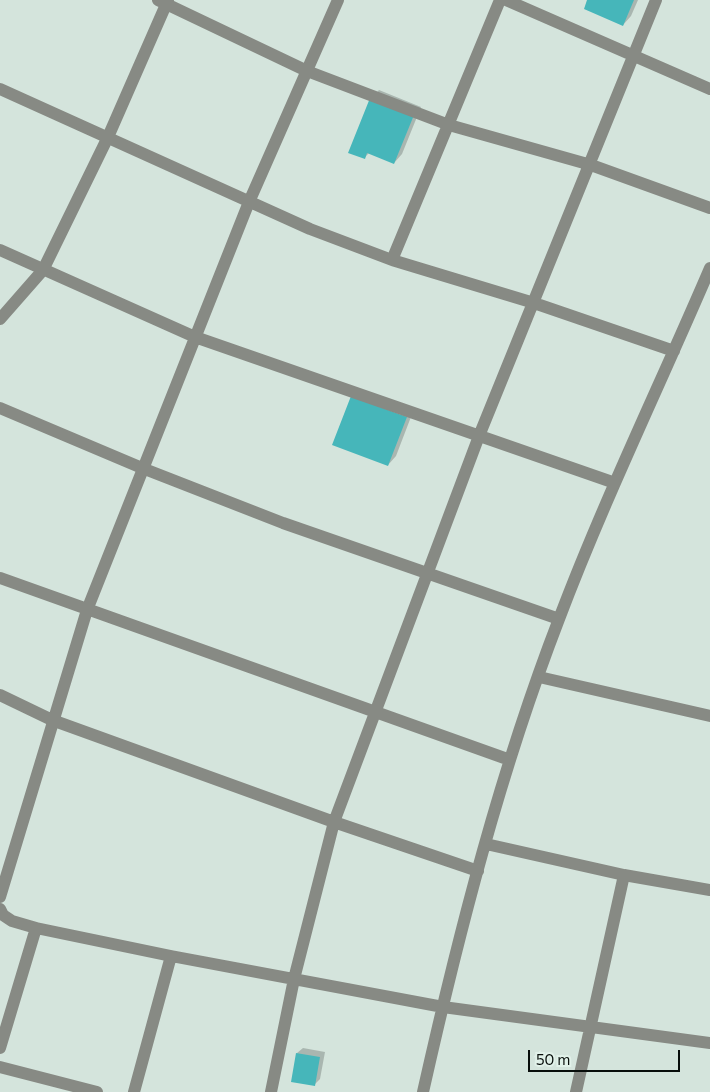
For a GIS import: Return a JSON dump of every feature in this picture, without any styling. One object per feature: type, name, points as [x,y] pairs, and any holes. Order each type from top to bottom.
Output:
[{"type":"street","points":[[0,897],[6,854],[87,610],[249,202],[338,0]]},
{"type":"street","points":[[392,260],[500,0]]},
{"type":"street","points":[[506,0],[710,89]]},
{"type":"street","points":[[271,1092],[294,978],[334,822],[479,436],[591,165],[656,0]]},
{"type":"street","points":[[0,320],[43,270],[108,138],[164,1],[306,71],[449,125],[591,165],[710,208]]},
{"type":"street","points":[[0,89],[310,229],[392,260],[534,303],[674,352]]},
{"type":"street","points":[[0,250],[195,337],[615,483]]},
{"type":"street","points":[[423,1092],[442,1007],[478,871],[510,760],[558,619],[615,483],[710,268]]},
{"type":"street","points":[[0,408],[142,468],[283,524],[426,575],[558,619]]},
{"type":"street","points":[[0,578],[510,760]]},
{"type":"street","points":[[538,677],[710,716]]},
{"type":"street","points":[[0,696],[52,720],[334,822],[478,871]]},
{"type":"street","points":[[486,844],[624,876],[710,890]]},
{"type":"street","points":[[576,1092],[624,876]]},
{"type":"street","points":[[0,909],[3,915],[12,921],[36,928],[171,956],[442,1007],[710,1043]]},
{"type":"street","points":[[0,1048],[36,928]]},
{"type":"street","points":[[134,1092],[171,956]]},
{"type":"street","points":[[0,1067],[97,1092]]},
{"type":"building","points":[[587,0],[634,0],[623,26],[584,9]]},
{"type":"building","points":[[370,98],[414,115],[394,164],[367,153],[365,159],[348,153]]},
{"type":"building","points":[[351,396],[407,417],[388,466],[332,445]]},
{"type":"building","points":[[296,1053],[320,1057],[315,1086],[291,1082]]}]
